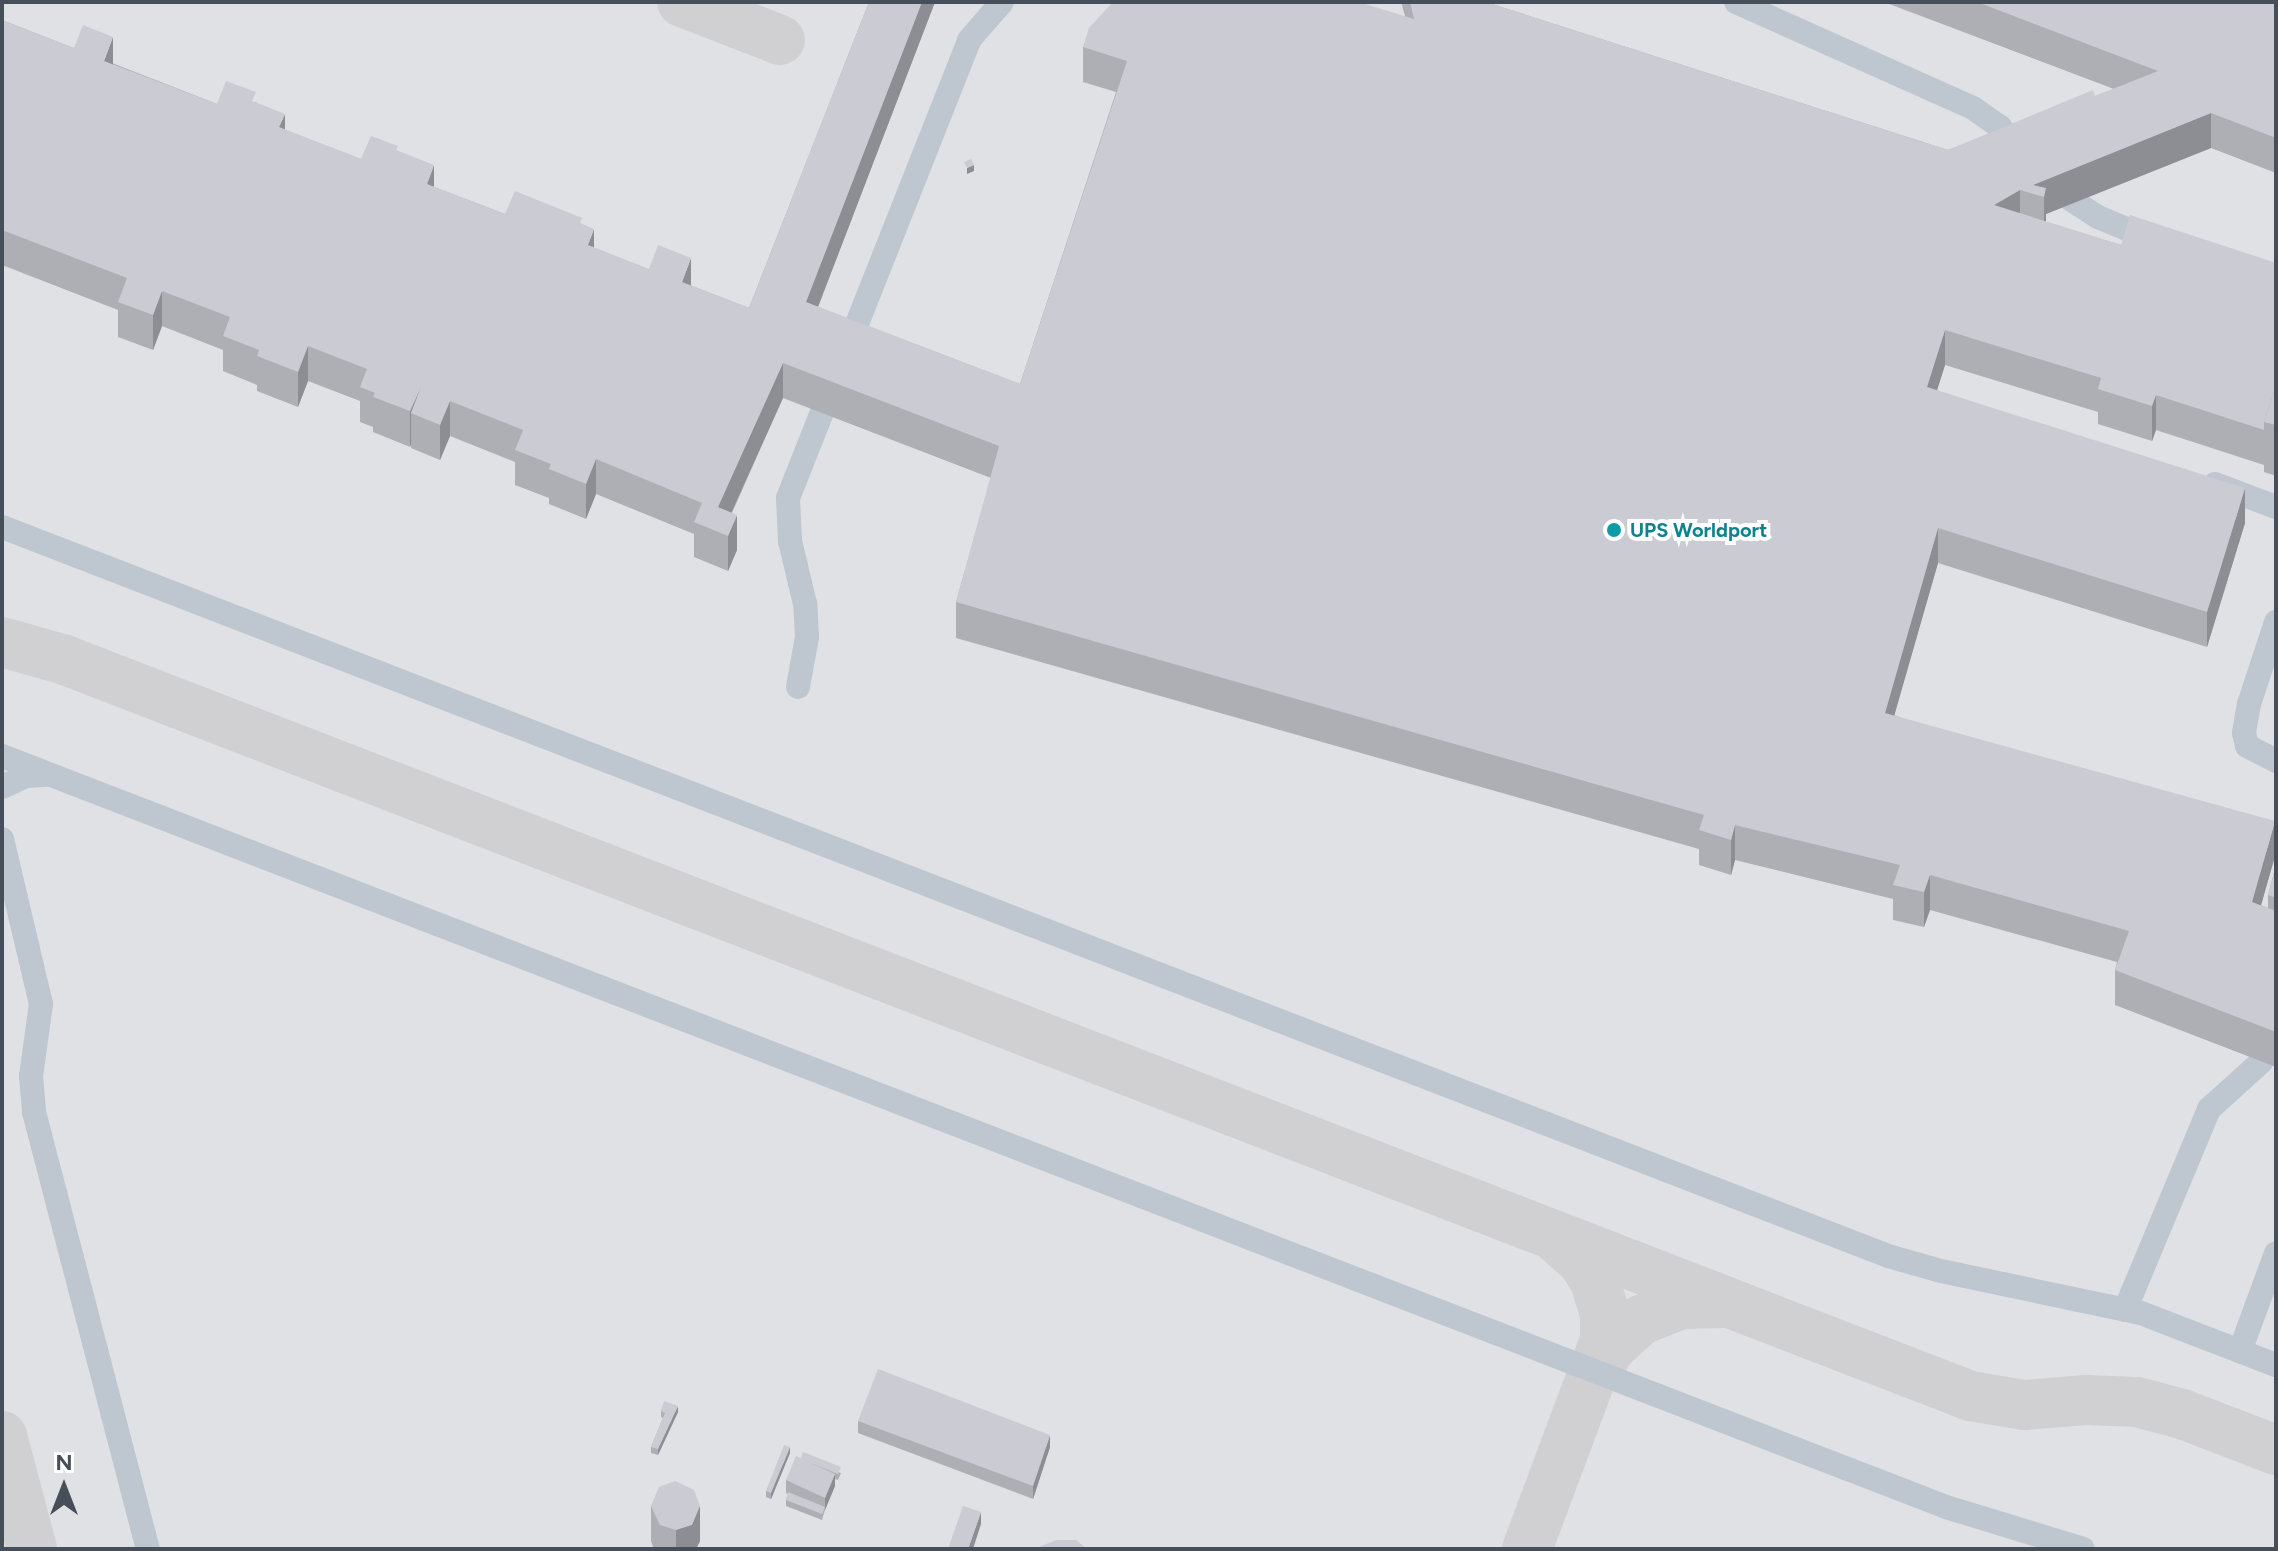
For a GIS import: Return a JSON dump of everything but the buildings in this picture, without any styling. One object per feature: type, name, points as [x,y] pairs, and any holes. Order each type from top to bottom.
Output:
[{"type":"lane","points":[[798,687],[807,637],[805,604],[790,541],[788,498],[969,40],[1002,2]]},
{"type":"lane","points":[[1736,2],[1973,108],[2000,127],[2052,188],[2098,217],[2178,249]]},
{"type":"lane","points":[[2193,478],[2276,507]]},
{"type":"lane","points":[[2,527],[1888,1256],[1941,1271],[2125,1310],[2276,1365]]},
{"type":"lane","points":[[2276,622],[2249,704],[2244,733],[2247,746],[2276,761]]},
{"type":"lane","points":[[2,756],[1946,1507],[2083,1549]]},
{"type":"lane","points":[[2,787],[26,776],[51,775]]},
{"type":"lane","points":[[2,839],[41,1004],[31,1076],[34,1112],[148,1549]]},
{"type":"lane","points":[[2125,1310],[2209,1109],[2218,1097],[2261,1062]]},
{"type":"lane","points":[[2240,1351],[2276,1253]]},
{"type":"shaded area","points":[[2,2],[2276,2],[2276,1549],[2,1549]]},
{"type":"taxiway","points":[[682,2],[780,40]]},
{"type":"taxiway","points":[[2,642],[65,660],[1970,1396],[2024,1405],[2086,1400],[2137,1402],[2182,1414],[2276,1450]]},
{"type":"taxiway","points":[[1527,1549],[1605,1340],[1605,1314],[1595,1281],[1583,1262],[1556,1238]]},
{"type":"taxiway","points":[[1597,1370],[1611,1347],[1641,1320],[1682,1304],[1722,1303]]},
{"type":"taxiway","points":[[2,1436],[32,1549]]},
{"type":"place","name":"UPS Worldport","points":[[1614,530]]}]
